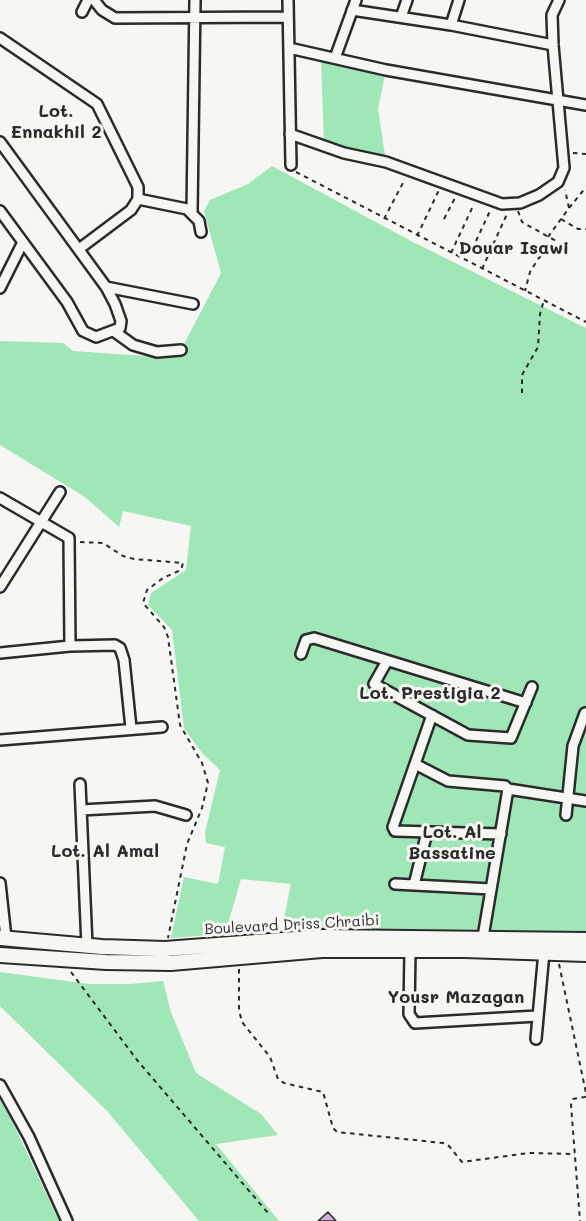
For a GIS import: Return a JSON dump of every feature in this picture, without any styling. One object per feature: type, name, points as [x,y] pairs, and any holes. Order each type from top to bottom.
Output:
[{"type":"main road","name":"Boulevard Driss Chraibi","points":[[3,938],[87,946],[165,949],[483,937],[586,940]]},
{"type":"main road","name":"Boulevard Driss Chraibi","points":[[322,944],[410,950],[586,954]]},
{"type":"main road","name":"Boulevard Driss Chraibi","points":[[0,956],[171,963],[239,957],[291,946]]},
{"type":"street","points":[[82,12],[88,0]]},
{"type":"street","points":[[94,0],[102,10],[116,18],[288,17]]},
{"type":"street","points":[[192,213],[195,0]]},
{"type":"street","points":[[288,0],[291,165]]},
{"type":"street","points":[[401,17],[407,0]]},
{"type":"street","points":[[452,25],[459,0]]},
{"type":"street","points":[[290,134],[324,147],[410,170],[495,201],[514,203],[539,195],[558,182],[564,168],[552,15],[559,0]]},
{"type":"street","points":[[335,58],[354,5],[401,17],[553,45]]},
{"type":"street","points":[[0,38],[97,104],[138,187],[138,199],[131,210],[79,249]]},
{"type":"street","points":[[289,48],[586,105]]},
{"type":"street","points":[[0,142],[106,287],[121,321],[120,328],[115,332],[96,337],[83,331],[67,302],[0,211]]},
{"type":"street","points":[[138,199],[187,209],[199,221],[201,232]]},
{"type":"street","points":[[0,288],[22,242]]},
{"type":"street","points":[[106,287],[193,304]]},
{"type":"street","points":[[115,332],[133,345],[158,352],[181,350]]},
{"type":"street","points":[[0,587],[60,492]]},
{"type":"street","points":[[0,498],[69,538],[70,646]]},
{"type":"street","points":[[301,654],[306,640],[314,638],[525,704]]},
{"type":"street","points":[[0,653],[105,644],[120,648],[124,660],[131,728]]},
{"type":"street","points":[[387,661],[374,684],[468,735],[511,738],[532,687]]},
{"type":"street","points":[[566,815],[573,746],[585,713]]},
{"type":"street","points":[[432,715],[393,827],[395,831],[501,834]]},
{"type":"street","points":[[0,740],[162,727]]},
{"type":"street","points":[[415,764],[448,781],[506,786],[508,789],[586,801]]},
{"type":"street","points":[[80,783],[87,946]]},
{"type":"street","points":[[483,937],[508,789]]},
{"type":"street","points":[[81,810],[155,806],[186,815]]},
{"type":"street","points":[[414,885],[427,832]]},
{"type":"street","points":[[0,883],[3,938]]},
{"type":"street","points":[[395,884],[491,889]]},
{"type":"street","points":[[410,950],[409,1014],[415,1023],[537,1017]]},
{"type":"street","points":[[536,1039],[537,1017],[550,952]]},
{"type":"street","points":[[0,1085],[24,1127],[67,1221]]},
{"type":"path","points":[[564,151],[586,154]]},
{"type":"path","points":[[384,219],[410,170]]},
{"type":"path","points":[[298,175],[586,322]]},
{"type":"path","points":[[417,236],[442,182]]},
{"type":"path","points":[[558,182],[567,193],[569,208]]},
{"type":"path","points":[[444,219],[459,188]]},
{"type":"path","points":[[548,237],[586,188]]},
{"type":"path","points":[[451,253],[479,195]]},
{"type":"path","points":[[476,241],[495,201]]},
{"type":"path","points":[[514,203],[522,222],[556,241],[538,258],[530,272],[525,291]]},
{"type":"path","points":[[482,269],[514,203]]},
{"type":"path","points":[[561,219],[578,229],[586,229]]},
{"type":"path","points":[[522,393],[522,375],[538,347],[540,314],[544,300]]},
{"type":"path","points":[[69,538],[82,543],[103,543],[123,556],[134,559],[183,563],[181,570],[163,578],[147,590],[143,603],[164,627],[168,637],[180,725],[206,772],[208,783],[202,808],[187,844],[165,949]]},
{"type":"path","points":[[550,952],[586,1093],[585,1096],[572,1101],[580,1221]]},
{"type":"path","points":[[239,957],[239,1010],[242,1022],[270,1057],[278,1079],[284,1083],[323,1092],[333,1128],[337,1132],[443,1143],[449,1146],[462,1162],[529,1153],[575,1154]]},
{"type":"path","points":[[62,960],[137,1060],[268,1213]]},
{"type":"green space","points":[[321,56],[386,70],[378,109],[386,162],[324,147]]},
{"type":"green space","points":[[272,166],[411,241],[586,328],[586,935],[362,930],[281,933],[291,884],[241,879],[225,934],[171,938],[184,877],[218,884],[225,847],[206,843],[205,832],[220,770],[202,753],[184,728],[172,630],[148,605],[151,593],[186,570],[191,526],[123,511],[119,527],[85,497],[0,445],[0,341],[63,343],[73,351],[145,356],[181,350],[221,273],[204,211],[210,200],[248,184]]},
{"type":"green space","points":[[0,972],[89,984],[163,981],[171,1012],[196,1073],[261,1114],[278,1135],[216,1144],[279,1221],[199,1221],[108,1112],[0,1006]]},
{"type":"green space","points":[[0,1100],[12,1121],[59,1221],[0,1221]]},
{"type":"building","points":[[328,1212],[336,1221],[318,1221]]},
{"type":"district","name":"Lot. Ennakhil 2","points":[[56,121]]},
{"type":"district","name":"Douar Isawi","points":[[514,248]]},
{"type":"district","name":"Lot. Prestigia 2","points":[[430,693]]},
{"type":"district","name":"Lot. Al Bassatine","points":[[452,842]]},
{"type":"district","name":"Lot. Al Amal","points":[[105,851]]},
{"type":"district","name":"Yousr Mazagan","points":[[456,997]]}]
